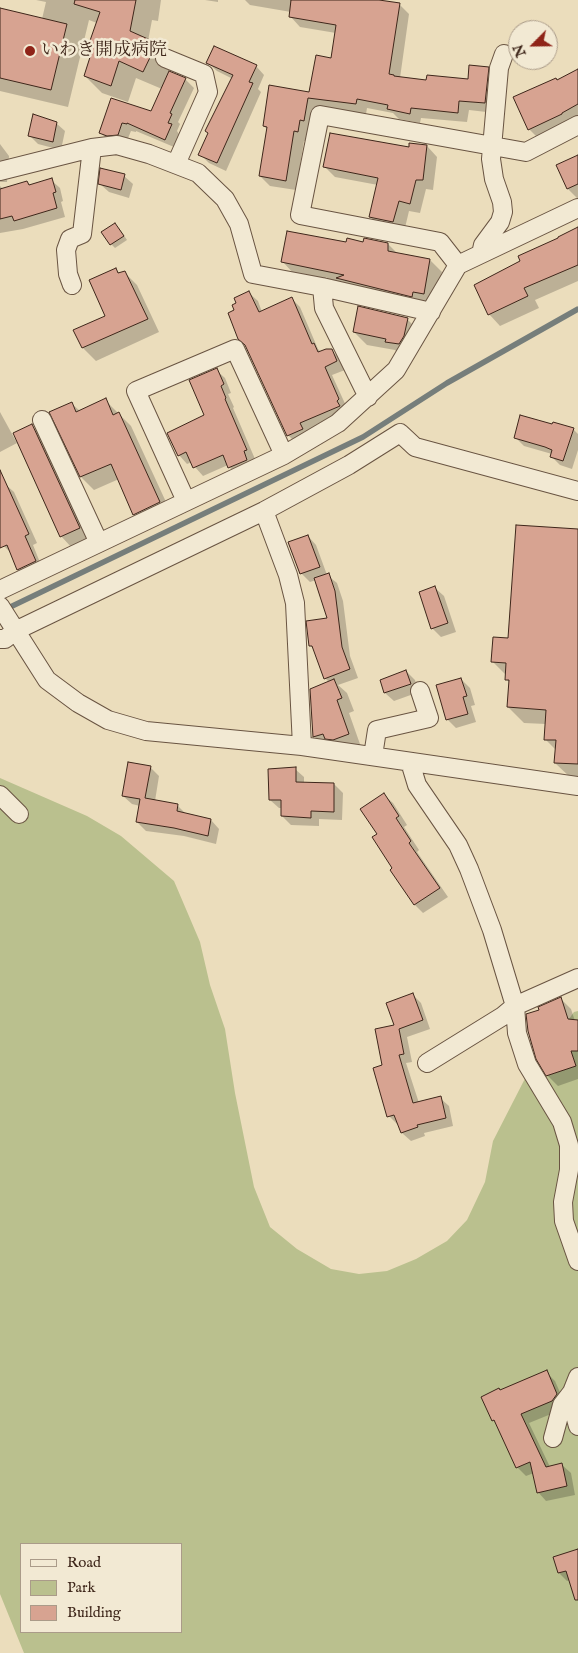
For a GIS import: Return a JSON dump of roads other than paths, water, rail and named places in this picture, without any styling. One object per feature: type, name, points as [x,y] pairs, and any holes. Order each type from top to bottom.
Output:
[{"type":"street","points":[[481,254],[484,245],[500,222],[503,212],[492,170],[492,145],[499,68],[504,54]]},
{"type":"street","points":[[165,58],[204,74],[208,92],[176,164]]},
{"type":"street","points":[[458,265],[440,242],[300,215],[320,115],[526,152],[578,125]]},
{"type":"street","points":[[0,171],[92,148],[117,146],[149,154],[198,173],[225,200],[239,224],[253,274],[322,287],[431,312]]},
{"type":"street","points":[[72,284],[68,274],[66,250],[70,239],[82,234],[92,148]]},
{"type":"street","points":[[0,590],[284,455],[338,423],[396,370],[458,265],[578,208]]},
{"type":"street","points":[[322,287],[324,308],[368,397]]},
{"type":"street","points":[[186,502],[136,391],[235,349],[284,455]]},
{"type":"street","points":[[42,420],[99,543]]},
{"type":"street","points":[[0,639],[5,639],[15,630],[264,511],[349,464],[400,433],[415,447],[578,492]]},
{"type":"street","points":[[264,511],[288,575],[295,603],[302,746]]},
{"type":"street","points":[[0,606],[47,680],[78,703],[108,720],[146,730],[302,746],[578,786]]},
{"type":"street","points":[[373,756],[378,730],[429,718],[420,691]]},
{"type":"street","points":[[410,762],[417,785],[458,845],[469,869],[492,930],[515,1006],[517,1033],[526,1064],[562,1122],[569,1145],[569,1170],[564,1202],[564,1221],[578,1261]]},
{"type":"street","points":[[0,795],[19,814]]},
{"type":"street","points":[[427,1063],[503,1016],[515,1006],[578,978]]},
{"type":"street","points":[[575,1384],[573,1408],[578,1426]]},
{"type":"street","points":[[553,1438],[562,1405],[575,1384]]},
{"type":"waterway","points":[[4,610],[363,437],[447,383],[578,309]]},
{"type":"place","name":"いわき開成病院","points":[[30,51]]}]
